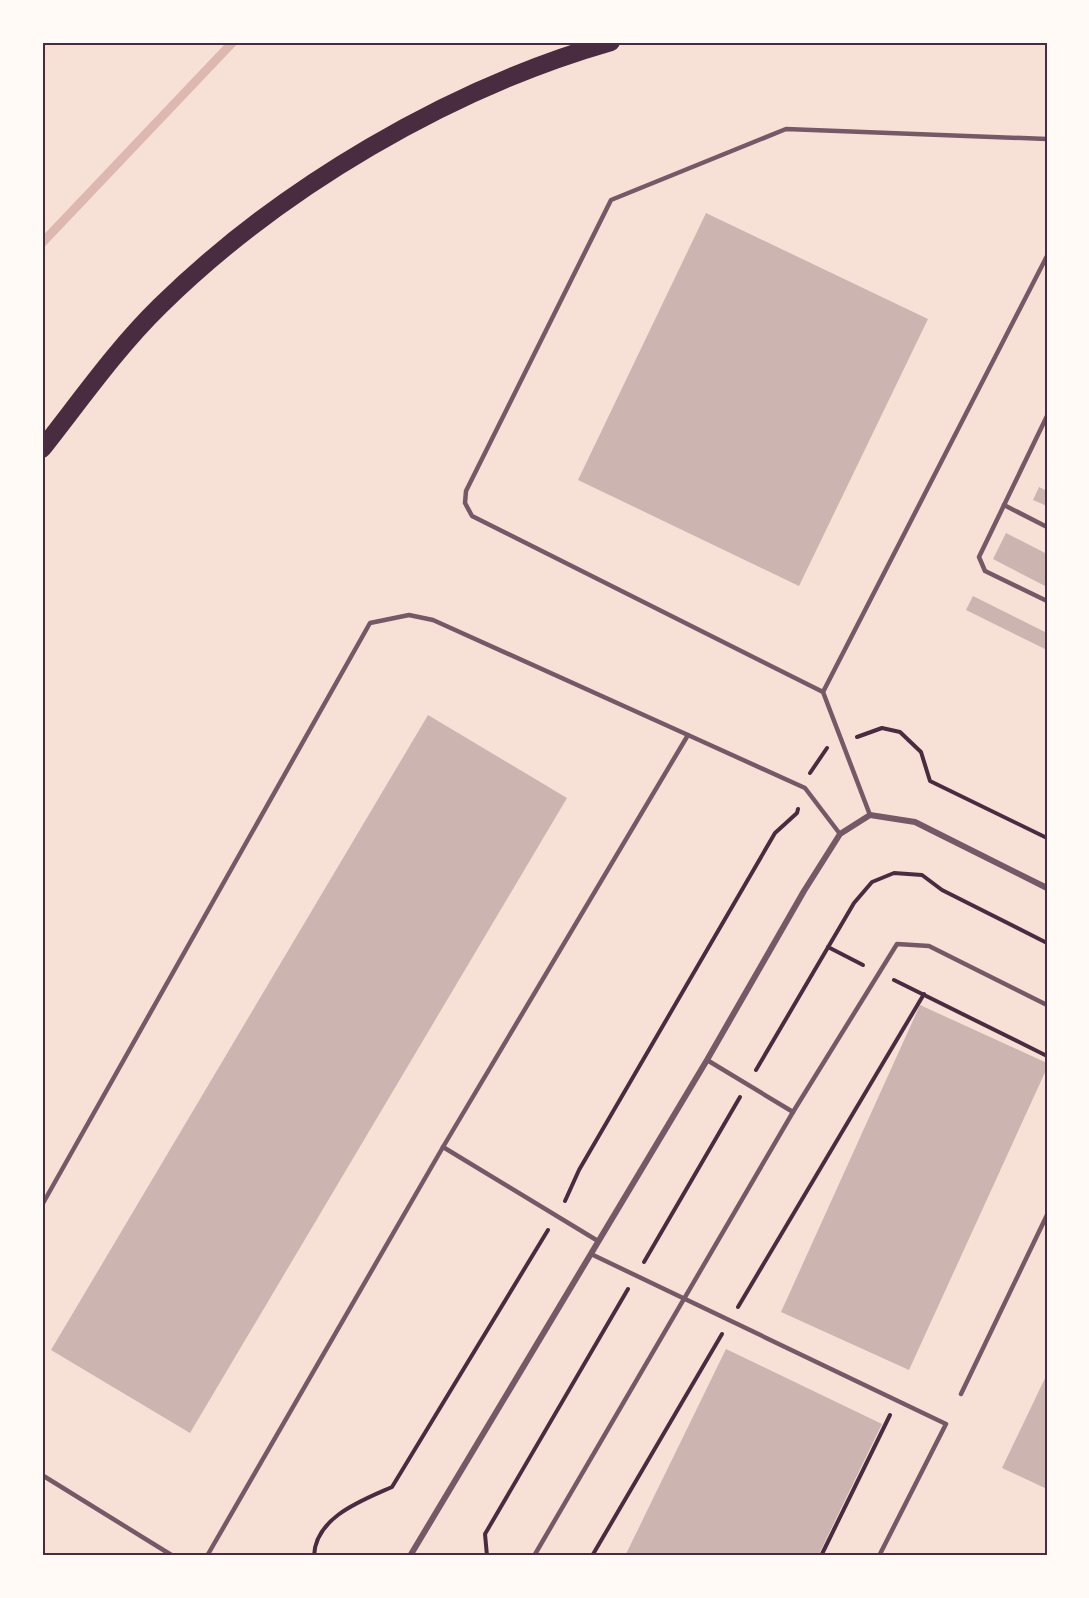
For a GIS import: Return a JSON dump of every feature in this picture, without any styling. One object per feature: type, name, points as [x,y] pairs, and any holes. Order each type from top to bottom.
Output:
[{"type":"highway","points":[[42,449],[115,356],[160,306],[209,262],[278,206],[353,157],[430,114],[511,77],[611,42]]},
{"type":"street","points":[[410,1556],[840,834],[870,815],[915,822],[1047,888]]},
{"type":"lane","points":[[870,815],[823,692],[472,516],[465,503],[466,491],[610,200],[786,129],[1047,140]]},
{"type":"lane","points":[[823,692],[1047,256]]},
{"type":"lane","points":[[1047,416],[979,557],[985,571],[1047,601]]},
{"type":"lane","points":[[1004,505],[1047,527]]},
{"type":"lane","points":[[42,1204],[370,623],[409,615],[433,620],[805,788],[840,834]]},
{"type":"lane","points":[[207,1556],[443,1147],[688,735]]},
{"type":"lane","points":[[534,1556],[793,1112],[897,944],[929,946],[1047,1005]]},
{"type":"lane","points":[[707,1060],[793,1112]]},
{"type":"lane","points":[[443,1147],[598,1241]]},
{"type":"lane","points":[[962,1394],[1047,1215]]},
{"type":"lane","points":[[591,1254],[946,1424],[879,1556]]},
{"type":"lane","points":[[42,1475],[174,1556]]},
{"type":"path","points":[[314,1556],[314,1549],[326,1526],[349,1507],[392,1487],[569,1194],[579,1170],[775,833],[797,813],[810,772],[826,748],[882,728],[900,732],[921,752],[930,781],[1047,838]]},
{"type":"path","points":[[487,1556],[485,1534],[854,903],[872,882],[894,873],[922,875],[942,890],[1047,943]]},
{"type":"path","points":[[828,947],[1047,1056]]},
{"type":"path","points":[[592,1556],[924,994]]},
{"type":"path","points":[[821,1556],[897,1401]]},
{"type":"building","points":[[706,213],[928,319],[799,586],[578,480]]},
{"type":"building","points":[[1039,487],[1047,491],[1047,506],[1033,500]]},
{"type":"building","points":[[1006,533],[1047,554],[1047,587],[993,559]]},
{"type":"building","points":[[973,596],[1047,633],[1047,650],[966,610]]},
{"type":"building","points":[[428,715],[567,798],[190,1433],[51,1350]]},
{"type":"building","points":[[920,1005],[1047,1063],[1047,1068],[909,1370],[781,1312]]},
{"type":"building","points":[[726,1349],[882,1424],[818,1556],[625,1556]]},
{"type":"building","points":[[1047,1374],[1047,1489],[1002,1468]]},
{"type":"waterway","points":[[42,243],[233,42]]}]
